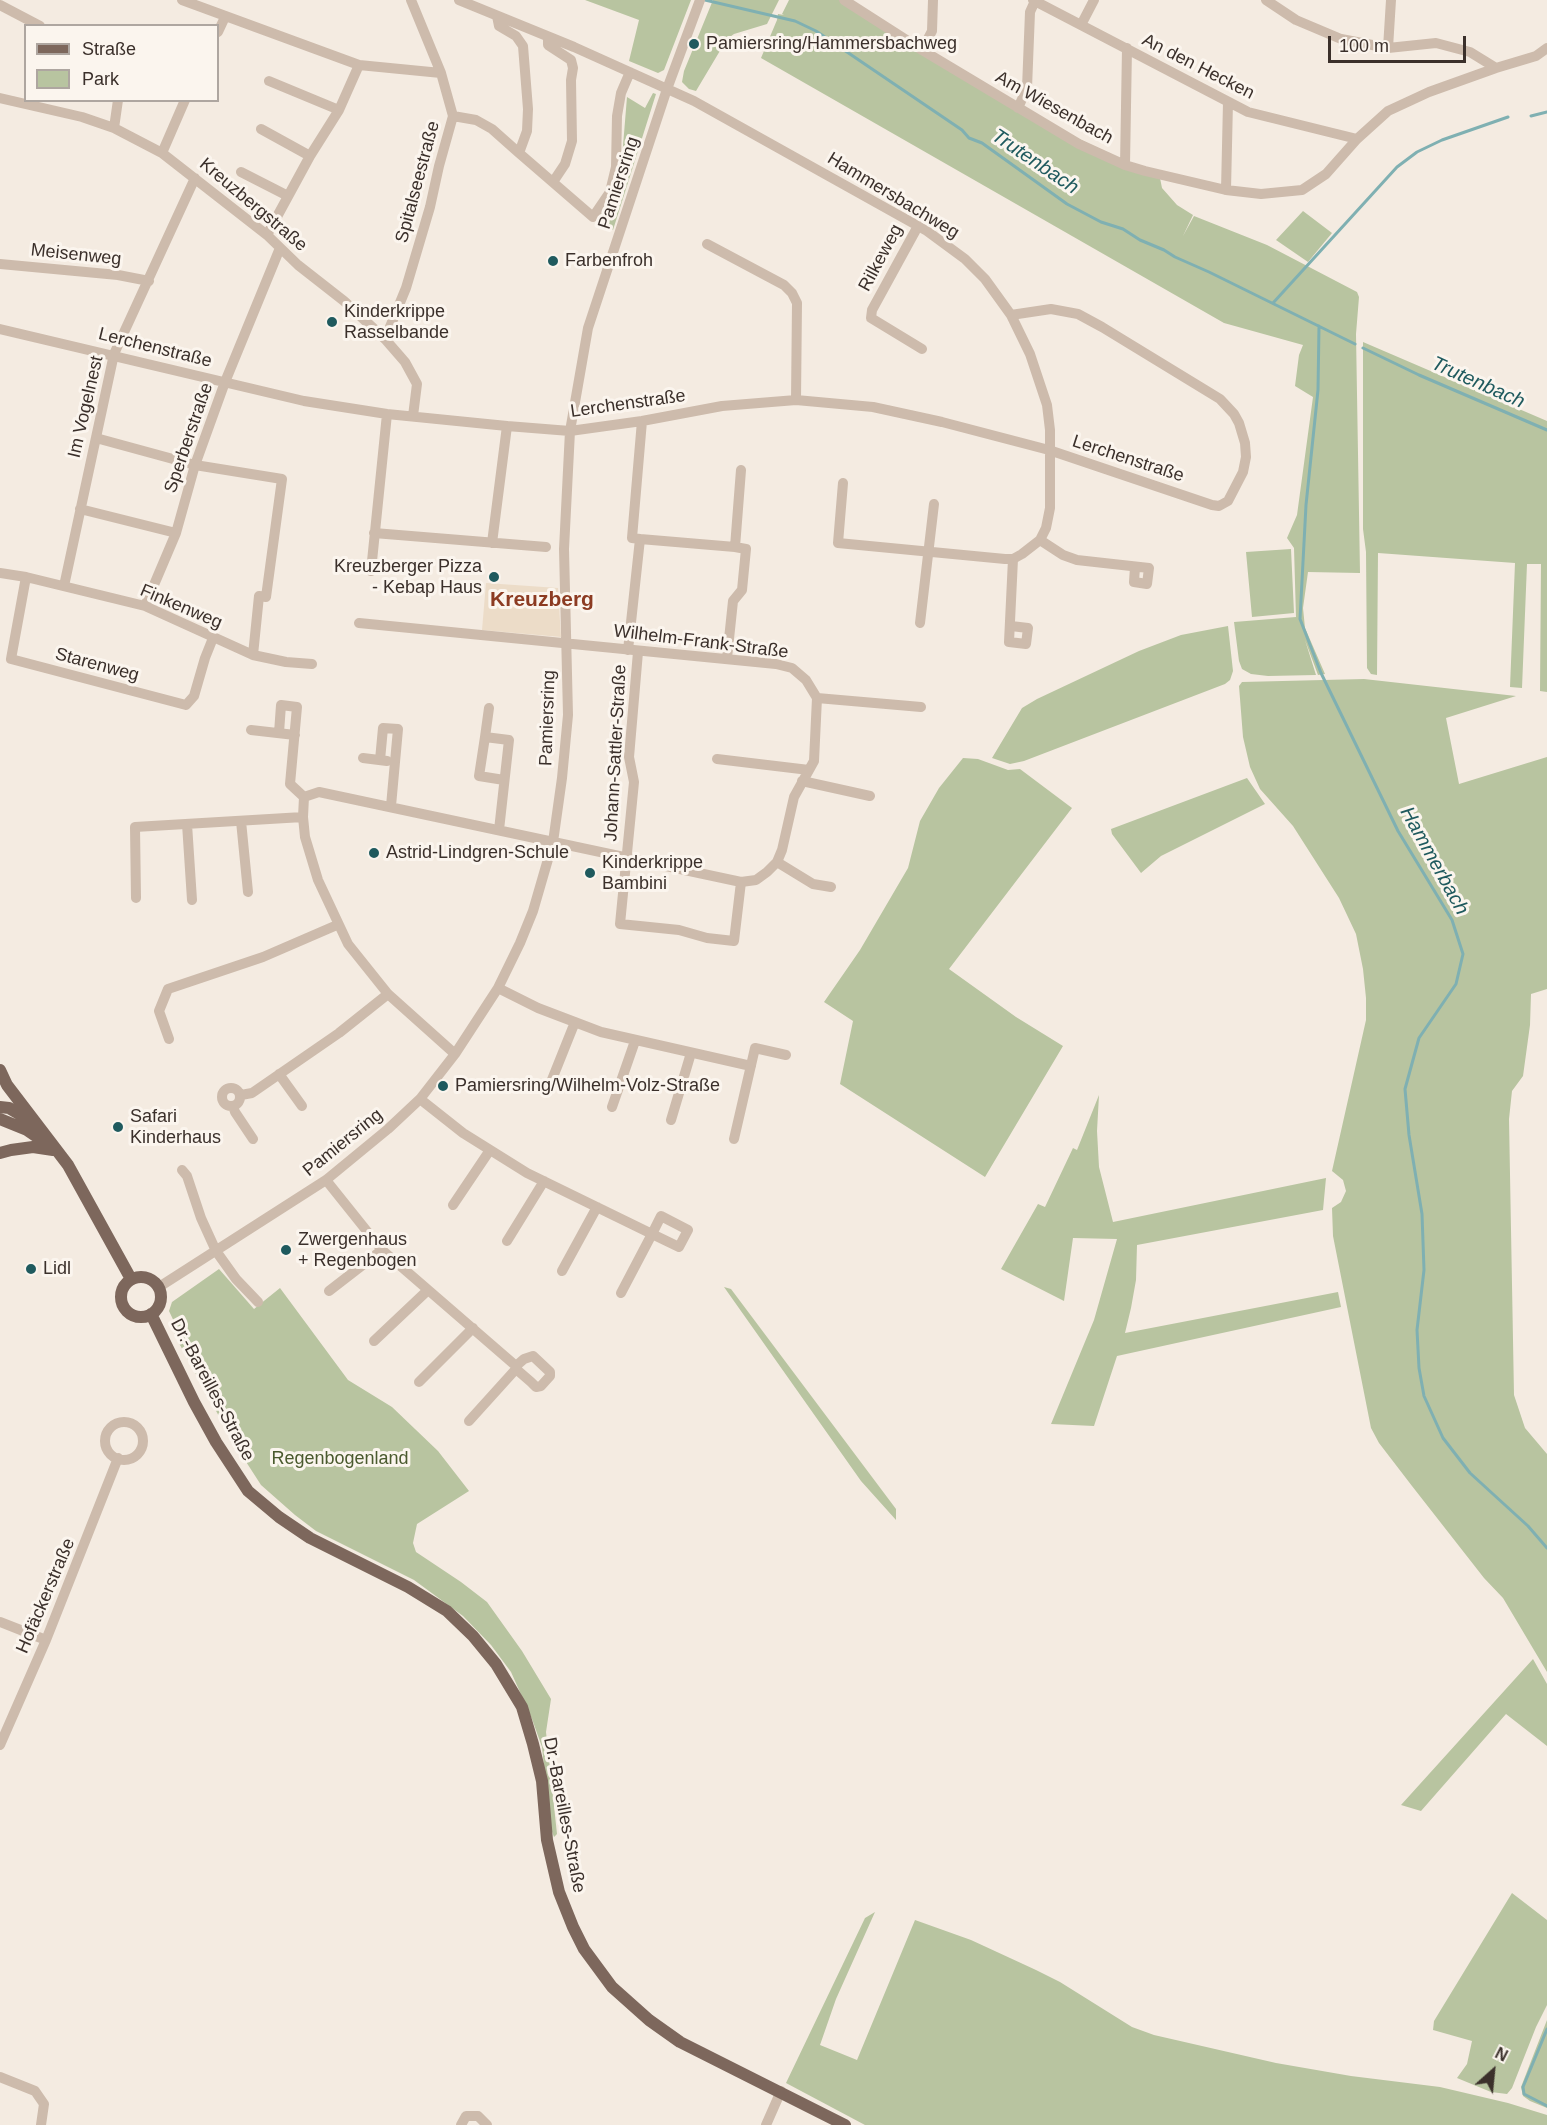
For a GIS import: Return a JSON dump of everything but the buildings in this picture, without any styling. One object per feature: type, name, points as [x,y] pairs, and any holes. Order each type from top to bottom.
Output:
[{"type":"main road","points":[[0,1070],[7,1085],[68,1165],[131,1279]]},
{"type":"main road","points":[[0,1107],[9,1108],[29,1118],[43,1131]]},
{"type":"main road","points":[[0,1119],[27,1130],[58,1151]]},
{"type":"main road","points":[[0,1154],[11,1150],[33,1148],[58,1151]]},
{"type":"main road","points":[[144,1276],[159,1287],[160,1305],[151,1314],[139,1317],[124,1307],[121,1295],[126,1283],[131,1279],[144,1276]]},
{"type":"main road","name":"Dr.-Bareilles-Straße","points":[[151,1314],[194,1402],[216,1442],[248,1491],[279,1517],[310,1538],[408,1587],[447,1611],[473,1636],[496,1664],[522,1707],[533,1744],[542,1781],[548,1840],[559,1892],[584,1949],[612,1987],[649,2020],[680,2042],[845,2125]]},
{"type":"street","points":[[182,0],[360,65],[441,73]]},
{"type":"street","name":"Spitalseestraße","points":[[385,339],[406,288],[430,207],[453,116],[441,73],[411,0]]},
{"type":"street","name":"Hammersbachweg","points":[[459,0],[694,101],[918,226],[965,259],[985,279],[1011,315],[1030,354],[1047,405],[1050,430],[1050,508],[1046,528],[1040,540]]},
{"type":"street","name":"Pamiersring","points":[[159,1287],[326,1180],[388,1130],[420,1099],[455,1054],[498,988],[520,943],[533,911],[553,842],[562,778],[568,715],[564,549],[570,431],[588,328],[667,89],[700,0]]},
{"type":"street","name":"Am Wiesenbach","points":[[844,0],[922,50],[1079,144],[1125,165],[1226,190],[1262,194],[1302,190],[1326,174],[1357,139],[1388,111],[1428,92],[1496,68],[1536,57],[1547,48]]},
{"type":"street","points":[[922,50],[932,31],[933,0]]},
{"type":"street","points":[[1018,108],[1027,88],[1030,12],[1034,0]]},
{"type":"street","name":"An den Hecken","points":[[1034,0],[1248,112],[1357,139]]},
{"type":"street","points":[[1081,25],[1094,0]]},
{"type":"street","points":[[1266,0],[1296,20],[1341,39],[1388,48],[1436,43],[1470,52],[1496,68]]},
{"type":"street","points":[[1388,48],[1391,0]]},
{"type":"street","points":[[0,5],[36,24]]},
{"type":"street","name":"Hammersbachweg","points":[[497,16],[499,26],[520,40],[525,58],[527,131],[519,153]]},
{"type":"street","points":[[219,30],[225,17]]},
{"type":"street","points":[[548,37],[548,45],[571,60],[573,68],[570,97],[573,118],[572,141],[565,164],[553,182]]},
{"type":"street","points":[[1125,165],[1127,48]]},
{"type":"street","points":[[267,235],[310,156],[339,110],[360,65]]},
{"type":"street","points":[[453,116],[476,120],[492,129],[593,217],[610,192],[616,168],[617,116],[621,93],[630,72]]},
{"type":"street","points":[[269,81],[339,110]]},
{"type":"street","name":"Kreuzbergstraße","points":[[0,98],[82,117],[114,128],[162,153],[195,178],[267,235],[385,339],[405,362],[417,384],[412,416]]},
{"type":"street","points":[[114,128],[117,102]]},
{"type":"street","points":[[162,153],[184,102]]},
{"type":"street","points":[[1226,190],[1228,102]]},
{"type":"street","points":[[261,129],[310,156]]},
{"type":"street","points":[[241,172],[288,196]]},
{"type":"street","name":"Im Vogelnest","points":[[64,586],[114,354],[195,178]]},
{"type":"street","name":"Rilkeweg","points":[[918,226],[872,310],[871,318],[922,349]]},
{"type":"street","points":[[707,244],[783,285],[792,293],[797,303],[796,400]]},
{"type":"street","name":"Sperberstraße","points":[[145,606],[176,533],[195,465],[225,382],[280,248]]},
{"type":"street","name":"Meisenweg","points":[[0,264],[118,275],[149,281]]},
{"type":"street","name":"Lerchenstraße","points":[[0,329],[114,354],[304,401],[387,414],[507,426],[570,431],[642,421],[722,406],[796,400],[873,407],[942,422],[1049,450],[1220,506],[1228,501],[1243,472],[1246,457],[1242,433],[1234,414],[1227,406],[1211,393],[1078,314],[1051,309],[1011,315]]},
{"type":"street","points":[[371,570],[387,414]]},
{"type":"street","points":[[642,421],[632,538],[746,549],[741,590],[733,601],[727,658]]},
{"type":"street","points":[[492,543],[507,426]]},
{"type":"street","points":[[96,438],[195,465],[282,479],[266,597],[259,596],[253,655]]},
{"type":"street","points":[[735,548],[741,470]]},
{"type":"street","points":[[843,483],[838,543],[1005,559],[1013,558],[1029,550],[1040,540],[1063,555],[1077,560],[1135,567]]},
{"type":"street","points":[[920,623],[934,504]]},
{"type":"street","points":[[80,509],[176,533]]},
{"type":"street","points":[[374,533],[546,547]]},
{"type":"street","name":"Johann-Sattler-Straße","points":[[640,539],[629,757],[634,782],[620,924],[679,930],[707,938],[734,941],[741,882]]},
{"type":"street","points":[[1011,626],[1010,598],[1013,558]]},
{"type":"street","name":"Finkenweg","points":[[0,573],[26,577],[145,606],[253,655],[286,662],[312,664]]},
{"type":"street","name":"Starenweg","points":[[26,577],[11,659],[186,705],[194,696],[213,638]]},
{"type":"street","name":"Wilhelm-Frank-Straße","points":[[359,623],[776,664],[792,668],[806,680],[817,698]]},
{"type":"street","points":[[304,797],[319,792],[741,882],[756,880],[777,862],[782,850],[794,797],[814,762],[817,698],[921,707]]},
{"type":"street","points":[[279,733],[281,705],[297,707],[290,784],[304,797],[305,837],[318,880],[337,925],[348,944],[388,994],[455,1054]]},
{"type":"street","points":[[489,708],[479,776],[504,780]]},
{"type":"street","points":[[380,760],[383,728],[398,729],[391,806]]},
{"type":"street","points":[[251,730],[295,735]]},
{"type":"street","points":[[485,737],[509,740],[499,831]]},
{"type":"street","points":[[363,758],[395,762]]},
{"type":"street","points":[[717,759],[809,770]]},
{"type":"street","points":[[802,781],[870,796]]},
{"type":"street","points":[[136,898],[135,827],[303,817]]},
{"type":"street","points":[[241,821],[248,892]]},
{"type":"street","points":[[187,824],[192,900]]},
{"type":"street","points":[[777,862],[813,884],[831,887]]},
{"type":"street","points":[[169,1039],[159,1011],[168,989],[262,957],[337,925]]},
{"type":"street","points":[[498,988],[538,1008],[601,1032],[751,1066]]},
{"type":"street","points":[[241,1095],[252,1093],[339,1033],[388,994]]},
{"type":"street","points":[[551,1082],[575,1022]]},
{"type":"street","points":[[612,1107],[636,1041]]},
{"type":"street","points":[[734,1138],[755,1048],[786,1055]]},
{"type":"street","points":[[671,1120],[691,1053]]},
{"type":"street","points":[[279,1074],[302,1106]]},
{"type":"street","points":[[233,1087],[241,1095],[240,1101],[233,1106],[227,1105],[222,1100],[224,1090],[233,1087]]},
{"type":"street","points":[[420,1099],[463,1133],[544,1181],[597,1207],[657,1227],[621,1293]]},
{"type":"street","points":[[233,1106],[252,1139]]},
{"type":"street","points":[[453,1205],[489,1150]]},
{"type":"street","points":[[182,1170],[188,1176],[201,1218],[216,1251],[236,1279],[258,1302]]},
{"type":"street","points":[[326,1180],[382,1250],[520,1365],[469,1421]]},
{"type":"street","points":[[507,1241],[544,1181]]},
{"type":"street","points":[[562,1271],[597,1207]]},
{"type":"street","points":[[329,1291],[382,1250]]},
{"type":"street","points":[[374,1341],[428,1290]]},
{"type":"street","points":[[419,1382],[473,1328]]},
{"type":"street","name":"Hofäckerstraße","points":[[0,1745],[46,1640],[118,1458]]},
{"type":"street","points":[[0,1622],[46,1640]]},
{"type":"street","points":[[0,2076],[35,2091],[44,2104],[41,2125]]},
{"type":"street","points":[[766,2125],[781,2091]]},
{"type":"street","points":[[462,2125],[466,2116],[478,2116],[487,2125]]},
{"type":"green space","points":[[585,0],[691,0],[664,70],[658,73],[629,61],[639,20]]},
{"type":"green space","points":[[713,0],[779,0],[767,24],[734,34],[727,39],[696,91],[689,89],[682,82],[684,71]]},
{"type":"green space","points":[[789,0],[841,0],[1017,109],[1160,178],[1162,188],[1177,205],[1193,215],[1183,236],[1194,216],[1267,245],[1357,292],[1359,297],[1356,334],[1360,573],[1308,572],[1303,608],[1305,628],[1325,674],[1318,675],[1305,640],[1316,675],[1268,676],[1251,674],[1242,669],[1234,622],[1296,617],[1294,548],[1287,538],[1297,515],[1313,397],[1295,386],[1299,355],[1303,345],[1224,323],[761,58],[778,14],[784,15],[782,14]]},
{"type":"green space","points":[[653,93],[656,94],[613,230],[597,219],[618,174],[622,158],[627,97],[645,108]]},
{"type":"green space","points":[[1303,211],[1332,233],[1308,262],[1276,240]]},
{"type":"green space","points":[[1363,342],[1547,421],[1547,692],[1540,691],[1541,564],[1527,564],[1522,688],[1510,687],[1515,563],[1378,553],[1377,675],[1371,674],[1367,668],[1366,552],[1363,529]]},
{"type":"green space","points":[[1291,549],[1294,613],[1252,617],[1246,552]]},
{"type":"green space","points":[[1228,626],[1233,671],[1230,680],[1225,684],[1024,761],[1010,764],[992,758],[1022,708],[1037,699],[1139,651],[1181,635]]},
{"type":"green space","points":[[1364,679],[1516,696],[1446,718],[1459,784],[1547,757],[1547,989],[1531,994],[1530,1025],[1523,1076],[1512,1091],[1509,1119],[1514,1395],[1525,1428],[1547,1454],[1547,1672],[1503,1598],[1484,1578],[1412,1486],[1379,1443],[1371,1428],[1333,1236],[1332,1208],[1341,1202],[1346,1191],[1343,1180],[1332,1171],[1366,1020],[1363,969],[1356,934],[1339,898],[1293,826],[1260,789],[1250,767],[1243,737],[1239,686],[1242,682]]},
{"type":"green space","points":[[963,758],[978,759],[1008,770],[1020,769],[1072,808],[949,969],[1016,1017],[1063,1046],[985,1177],[840,1084],[853,1021],[824,1002],[860,950],[908,868],[920,821],[939,788]]},
{"type":"green space","points":[[1247,778],[1265,804],[1161,856],[1141,873],[1112,834],[1111,829]]},
{"type":"green space","points":[[1099,1095],[1097,1131],[1099,1167],[1113,1222],[1326,1178],[1323,1210],[1137,1245],[1136,1280],[1125,1333],[1338,1292],[1341,1307],[1117,1356],[1094,1426],[1051,1424],[1094,1320],[1117,1239],[1073,1238],[1064,1301],[1001,1269],[1038,1204],[1045,1207],[1073,1148],[1077,1150]]},
{"type":"green space","name":"Regenbogenland","points":[[219,1269],[254,1309],[280,1288],[348,1380],[392,1407],[438,1451],[469,1491],[417,1524],[413,1543],[416,1552],[487,1602],[522,1651],[551,1699],[546,1732],[557,1834],[554,1837],[550,1826],[542,1747],[511,1672],[491,1645],[463,1616],[414,1580],[316,1531],[295,1515],[261,1485],[232,1440],[174,1334],[178,1330],[169,1311],[172,1302]]},
{"type":"green space","points":[[724,1287],[731,1289],[896,1509],[896,1520],[861,1481]]},
{"type":"green space","points":[[1533,1659],[1547,1684],[1547,1746],[1506,1714],[1421,1811],[1401,1805]]},
{"type":"green space","points":[[1512,1893],[1547,1920],[1547,2005],[1512,2088],[1507,2094],[1491,2092],[1457,2078],[1467,2064],[1472,2041],[1433,2030],[1434,2021]]},
{"type":"green space","points":[[875,1912],[836,1999],[820,2045],[857,2060],[915,1920],[971,1940],[1036,1970],[1060,1982],[1132,2027],[1154,2035],[1276,2063],[1351,2076],[1440,2087],[1547,2115],[1547,2125],[865,2125],[786,2083],[865,1918]]},
{"type":"green space","points":[[1547,2020],[1547,2108],[1523,2096],[1521,2087]]},
{"type":"shaded area","points":[[486,583],[558,588],[561,637],[482,630]]},
{"type":"waterway","name":"Trutenbach","points":[[705,0],[795,21],[816,31],[962,130],[969,138],[982,143],[1067,204],[1101,222],[1123,229],[1140,240],[1355,344]]},
{"type":"waterway","points":[[1531,116],[1547,112]]},
{"type":"waterway","points":[[1273,303],[1397,167],[1417,152],[1442,140],[1508,117]]},
{"type":"waterway","name":"Hammerbach","points":[[1319,326],[1318,390],[1306,505],[1300,619],[1321,673],[1398,831],[1452,920],[1463,954],[1456,984],[1419,1038],[1405,1089],[1409,1135],[1422,1214],[1424,1270],[1417,1330],[1419,1368],[1424,1396],[1443,1438],[1470,1473],[1528,1526],[1547,1548]]},
{"type":"waterway","name":"Trutenbach","points":[[1363,348],[1419,375],[1547,430]]},
{"type":"waterway","points":[[1547,2029],[1523,2087],[1524,2094],[1547,2106]]},
{"type":"place","name":"Pamiersring/Hammersbachweg","points":[[694,44]]},
{"type":"place","name":"Farbenfroh","points":[[553,261]]},
{"type":"place","name":"Kinderkrippe Rasselbande","points":[[332,322]]},
{"type":"place","name":"Kreuzberger Pizza - Kebap Haus","points":[[494,577]]},
{"type":"place","name":"Astrid-Lindgren-Schule","points":[[374,853]]},
{"type":"place","name":"Kinderkrippe Bambini","points":[[590,873]]},
{"type":"place","name":"Pamiersring/Wilhelm-Volz-Straße","points":[[443,1086]]},
{"type":"place","name":"Safari Kinderhaus","points":[[118,1127]]},
{"type":"place","name":"Zwergenhaus + Regenbogen","points":[[286,1250]]},
{"type":"place","name":"Lidl","points":[[31,1269]]},
{"type":"district","name":"Kreuzberg","points":[[542,600]]}]
